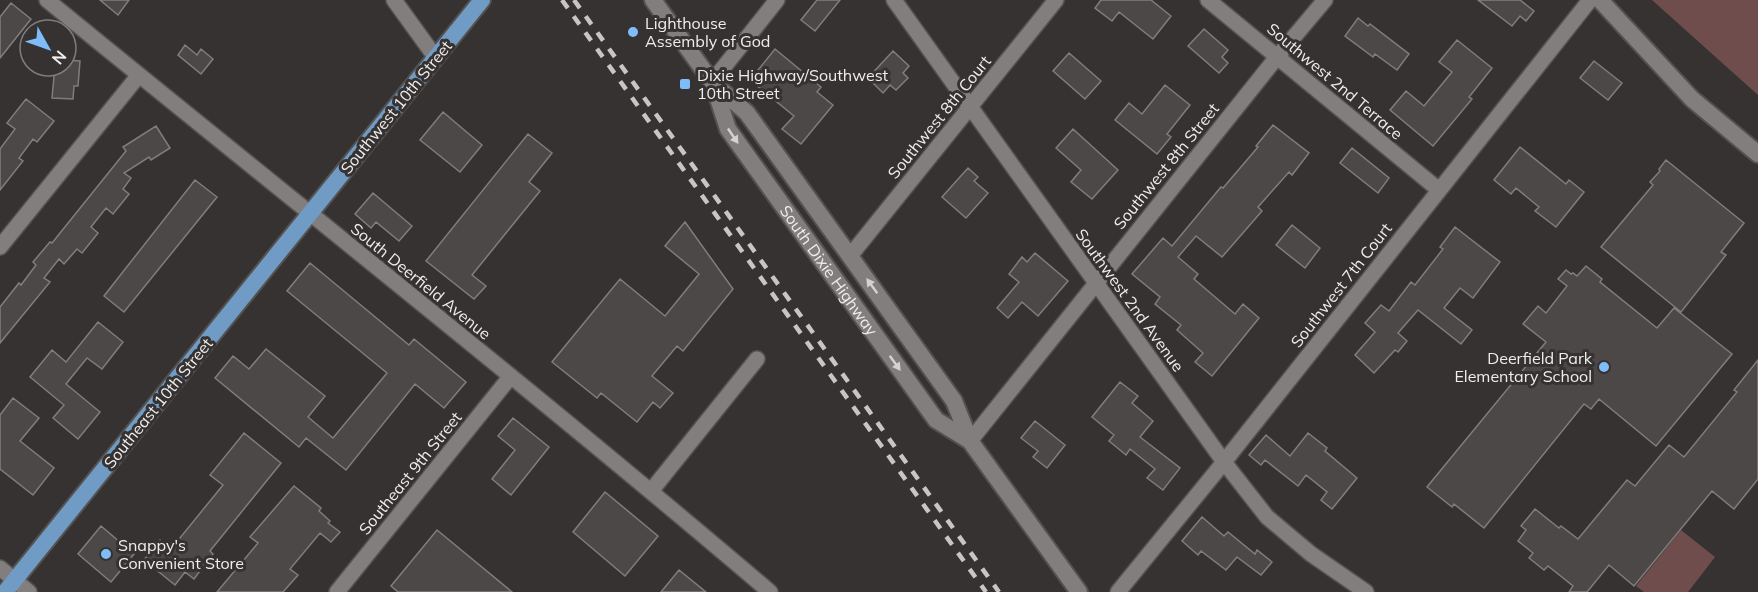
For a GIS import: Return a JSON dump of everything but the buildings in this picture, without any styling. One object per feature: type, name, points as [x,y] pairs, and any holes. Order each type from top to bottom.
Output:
[{"type":"main road","name":"Southwest 10th Street","points":[[310,215],[482,0]]},
{"type":"main road","name":"South Dixie Highway","points":[[653,0],[712,82],[747,113],[850,256],[954,401],[970,441],[1078,592]]},
{"type":"main road","points":[[1600,0],[1692,99],[1758,154]]},
{"type":"main road","name":"South Dixie Highway","points":[[712,82],[728,129],[936,420],[970,441]]},
{"type":"main road","name":"Southeast 10th Street","points":[[10,586],[310,215]]},
{"type":"street","name":"South Deerfield Avenue","points":[[47,0],[511,376],[770,592]]},
{"type":"street","points":[[394,0],[436,58]]},
{"type":"street","points":[[712,82],[777,0]]},
{"type":"street","name":"Southwest 2nd Avenue","points":[[894,0],[1224,462],[1267,517],[1311,554],[1366,592]]},
{"type":"street","name":"Southwest 8th Court","points":[[850,256],[1056,0]]},
{"type":"street","name":"Southwest 2nd Terrace","points":[[1208,0],[1439,190]]},
{"type":"street","name":"Southwest 8th Street","points":[[970,441],[1325,0]]},
{"type":"street","name":"Southwest 7th Court","points":[[1118,592],[1224,462],[1590,0]]},
{"type":"street","points":[[0,247],[139,75]]},
{"type":"street","points":[[651,491],[757,358]]},
{"type":"street","name":"Southeast 9th Street","points":[[346,589],[511,376]]},
{"type":"street","points":[[0,568],[10,586],[29,592]]},
{"type":"shaded area","points":[[1652,0],[1758,0],[1758,95]]},
{"type":"shaded area","points":[[1681,530],[1715,557],[1688,592],[1644,592],[1636,586]]},
{"type":"railway","points":[[562,0],[986,592]]},
{"type":"railway","points":[[574,0],[999,592]]},
{"type":"place","name":"Lighthouse Assembly of God","points":[[633,32]]},
{"type":"place","name":"Dixie Highway/Southwest 10th Street","points":[[685,84]]},
{"type":"place","name":"Deerfield Park Elementary School","points":[[1604,367]]},
{"type":"place","name":"Snappy's Convenient Store","points":[[106,554]]}]
